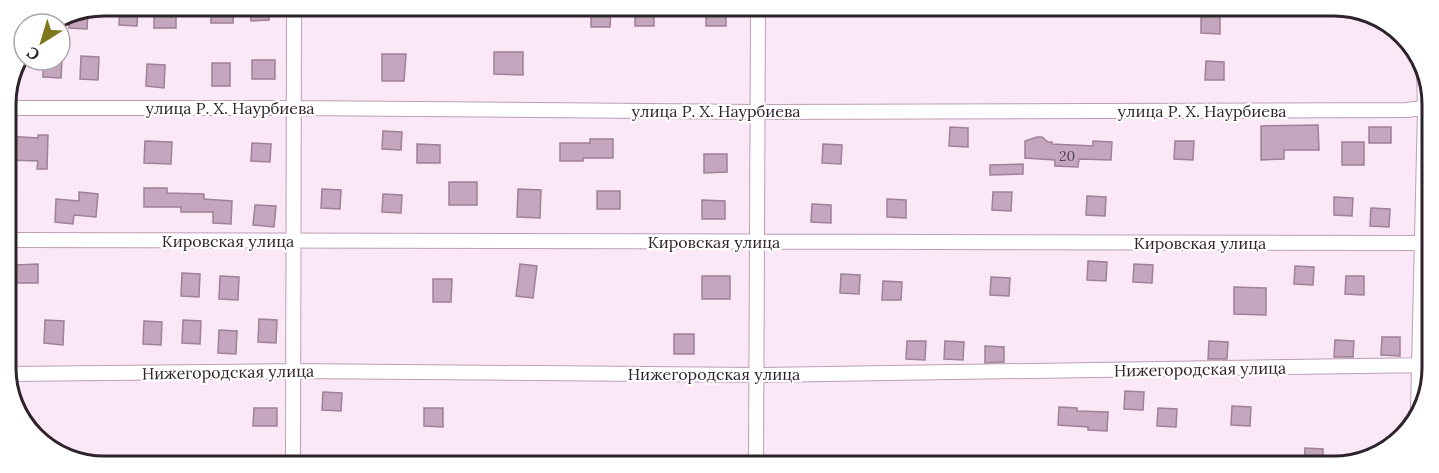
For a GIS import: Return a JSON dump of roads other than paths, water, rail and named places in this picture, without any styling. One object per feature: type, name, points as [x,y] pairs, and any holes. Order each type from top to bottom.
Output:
[{"type":"street","points":[[294,16],[294,456]]},
{"type":"street","points":[[756,456],[758,16]]},
{"type":"street","name":"улица Р. Х. Наурбиева","points":[[17,108],[758,112],[1422,108]]},
{"type":"street","name":"Кировская улица","points":[[16,240],[1422,243]]},
{"type":"street","name":"Нижегородская улица","points":[[17,374],[294,371],[756,375],[1422,365]]}]
